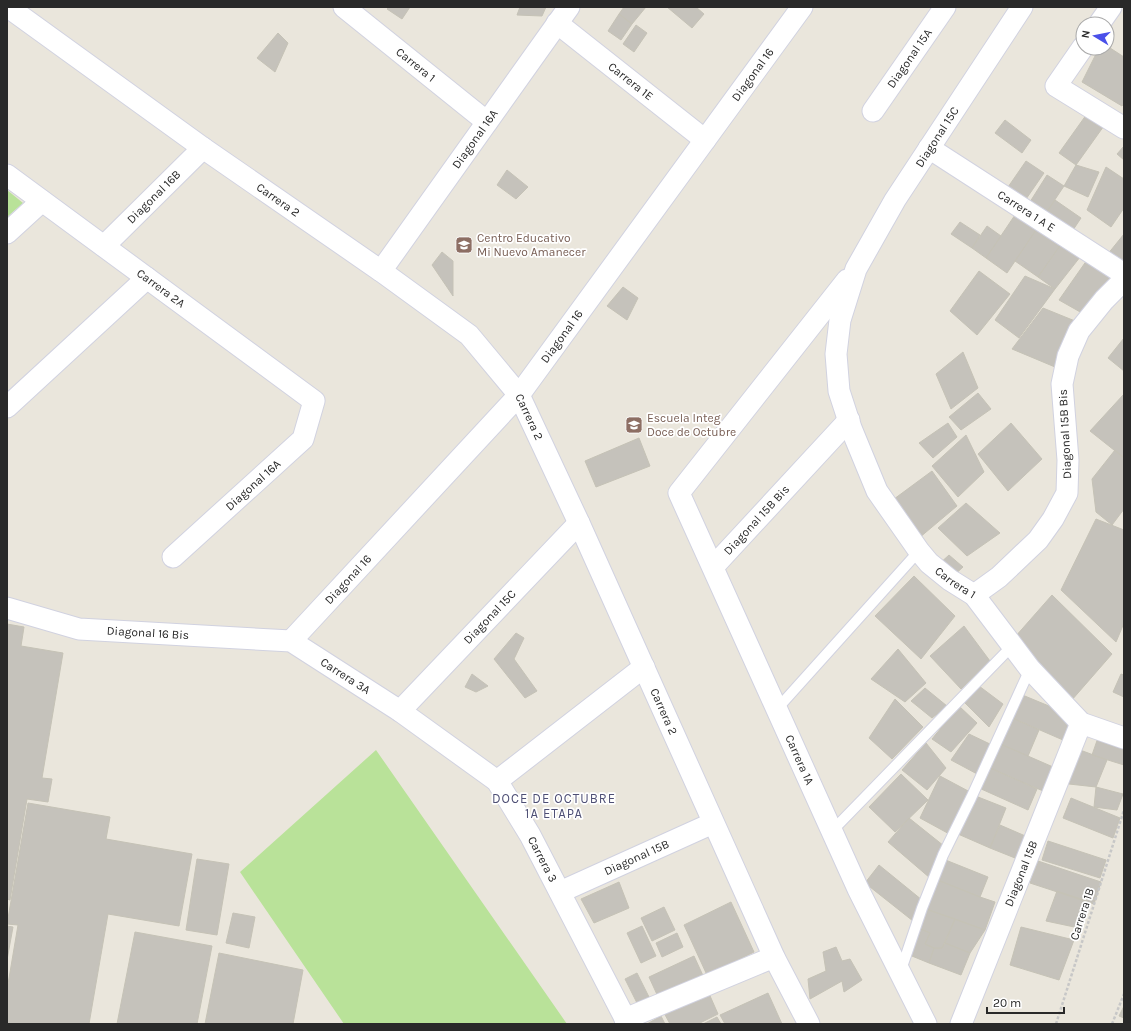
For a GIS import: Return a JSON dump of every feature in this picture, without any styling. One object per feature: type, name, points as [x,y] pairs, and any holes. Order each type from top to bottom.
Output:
[{"type":"street","name":"Carrera 2","points":[[8,7],[203,148],[381,271],[469,335],[519,395],[579,523],[774,957],[809,1024]]},
{"type":"street","name":"Carrera 1","points":[[344,7],[487,122]]},
{"type":"street","name":"Diagonal 16","points":[[291,641],[519,395],[802,7]]},
{"type":"street","name":"Diagonal 15A","points":[[873,111],[946,7]]},
{"type":"street","name":"Diagonal 15C","points":[[679,493],[856,268],[895,200],[1022,7]]},
{"type":"street","points":[[1105,16],[1112,7]]},
{"type":"street","name":"Diagonal 16A","points":[[381,271],[563,15]]},
{"type":"street","name":"Carrera 1E","points":[[563,15],[705,140]]},
{"type":"street","points":[[1077,56],[1056,86],[1124,128]]},
{"type":"street","name":"Diagonal 16B","points":[[104,246],[203,148]]},
{"type":"street","name":"Carrera 1 A E","points":[[929,148],[1124,274]]},
{"type":"street","name":"Carrera 2A","points":[[7,175],[314,401]]},
{"type":"street","points":[[7,233],[42,201]]},
{"type":"street","name":"Diagonal 15C","points":[[850,424],[839,391],[836,354],[840,320],[856,268]]},
{"type":"street","points":[[7,407],[148,278]]},
{"type":"street","name":"Diagonal 15B Bis","points":[[974,595],[998,577],[1038,540],[1053,519],[1067,493],[1068,460],[1062,384],[1068,356],[1079,331],[1104,300],[1124,280]]},
{"type":"street","name":"Diagonal 16A","points":[[173,557],[303,439],[314,401]]},
{"type":"street","name":"Carrera 1","points":[[850,424],[877,490],[919,551],[929,563],[950,580],[974,595],[1030,669],[1081,723]]},
{"type":"street","name":"Diagonal 15B Bis","points":[[714,567],[850,424]]},
{"type":"street","name":"Carrera 1A","points":[[679,493],[714,567],[858,889],[926,1024]]},
{"type":"street","name":"Diagonal 15C","points":[[400,711],[579,523]]},
{"type":"street","name":"Diagonal 16 Bis","points":[[7,608],[79,629],[291,641]]},
{"type":"street","name":"Carrera 3A","points":[[291,641],[400,711]]},
{"type":"street","points":[[497,781],[644,667]]},
{"type":"street","name":"Carrera 3","points":[[400,711],[497,781],[530,836],[627,1022]]},
{"type":"street","points":[[1081,723],[1124,738]]},
{"type":"street","name":"Diagonal 15B","points":[[961,1024],[1081,723]]},
{"type":"street","name":"Diagonal 15B","points":[[560,892],[713,823]]},
{"type":"street","points":[[627,1022],[774,957]]},
{"type":"lane","points":[[777,709],[919,551]]},
{"type":"lane","points":[[832,832],[1013,645]]},
{"type":"lane","points":[[900,972],[922,908],[943,855],[971,798],[1030,669]]},
{"type":"path","name":"Carrera 1B","points":[[1056,1024],[1124,810]]},
{"type":"path","points":[[1112,1024],[1124,994]]},
{"type":"green space","points":[[7,190],[23,203],[7,217]]},
{"type":"green space","points":[[376,750],[567,1024],[344,1024],[240,872]]},
{"type":"building","points":[[389,7],[410,7],[402,19],[387,9]]},
{"type":"building","points":[[520,7],[546,7],[542,16],[517,15]]},
{"type":"building","points":[[624,7],[646,7],[632,24],[619,14]]},
{"type":"building","points":[[667,7],[696,7],[704,14],[692,28]]},
{"type":"building","points":[[619,14],[632,24],[621,40],[608,31]]},
{"type":"building","points":[[636,25],[647,33],[634,52],[623,44]]},
{"type":"building","points":[[278,33],[288,43],[275,72],[257,58]]},
{"type":"building","points":[[1115,51],[1124,57],[1124,103],[1122,106],[1082,82],[1095,56],[1115,56]]},
{"type":"building","points":[[1089,111],[1106,123],[1076,165],[1059,153]]},
{"type":"building","points":[[1005,120],[1031,140],[1022,153],[995,133]]},
{"type":"building","points":[[1124,146],[1124,160],[1117,154]]},
{"type":"building","points":[[1026,161],[1044,173],[1024,202],[1006,190]]},
{"type":"building","points":[[1076,165],[1099,172],[1088,197],[1064,186]]},
{"type":"building","points":[[1106,167],[1124,179],[1124,208],[1111,227],[1087,210]]},
{"type":"building","points":[[507,170],[528,187],[516,199],[497,185]]},
{"type":"building","points":[[1047,175],[1064,186],[1044,216],[1028,205]]},
{"type":"building","points":[[1055,200],[1081,218],[1071,233],[1044,216]]},
{"type":"building","points":[[1019,209],[1040,224],[1007,273],[986,258]]},
{"type":"building","points":[[960,222],[980,235],[972,248],[951,234]]},
{"type":"building","points":[[1040,224],[1064,240],[1038,277],[1015,261]]},
{"type":"building","points":[[987,226],[1001,236],[986,258],[972,248]]},
{"type":"building","points":[[1124,234],[1124,269],[1107,255]]},
{"type":"building","points":[[1064,240],[1084,252],[1055,289],[1038,277]]},
{"type":"building","points":[[442,252],[453,261],[453,296],[432,265]]},
{"type":"building","points":[[1087,260],[1113,281],[1082,313],[1059,300]]},
{"type":"building","points":[[979,271],[1010,294],[977,335],[950,311]]},
{"type":"building","points":[[1025,276],[1055,289],[1019,338],[995,320]]},
{"type":"building","points":[[623,287],[638,298],[627,320],[607,306]]},
{"type":"building","points":[[1043,308],[1075,321],[1055,367],[1012,349]]},
{"type":"building","points":[[1124,338],[1124,371],[1108,358]]},
{"type":"building","points":[[963,352],[978,388],[951,409],[936,374]]},
{"type":"building","points":[[978,393],[991,409],[961,430],[949,417]]},
{"type":"building","points":[[1124,394],[1124,458],[1090,431]]},
{"type":"building","points":[[948,423],[957,437],[933,458],[919,443]]},
{"type":"building","points":[[1011,423],[1042,459],[1008,491],[978,454]]},
{"type":"building","points":[[966,435],[984,472],[958,497],[932,466]]},
{"type":"building","points":[[639,438],[650,466],[596,487],[585,461]]},
{"type":"building","points":[[1115,450],[1124,458],[1124,509],[1112,525],[1096,512],[1092,479]]},
{"type":"building","points":[[932,471],[957,506],[919,538],[890,502]]},
{"type":"building","points":[[966,503],[1000,533],[967,556],[938,528]]},
{"type":"building","points":[[1096,519],[1124,530],[1124,623],[1116,642],[1061,590]]},
{"type":"building","points":[[949,555],[963,567],[951,578],[938,565]]},
{"type":"building","points":[[914,576],[955,616],[921,659],[875,616]]},
{"type":"building","points":[[1052,595],[1112,654],[1071,701],[1015,637]]},
{"type":"building","points":[[7,624],[24,627],[21,646],[63,653],[42,778],[52,779],[48,802],[27,799],[10,900],[7,899]]},
{"type":"building","points":[[964,626],[990,661],[961,689],[930,656]]},
{"type":"building","points":[[516,633],[524,638],[514,659],[537,691],[525,698],[494,659]]},
{"type":"building","points":[[898,649],[926,683],[905,702],[871,679]]},
{"type":"building","points":[[472,674],[488,686],[476,692],[465,687]]},
{"type":"building","points":[[1121,674],[1124,675],[1124,697],[1113,692]]},
{"type":"building","points":[[979,686],[1003,704],[989,727],[964,702]]},
{"type":"building","points":[[925,688],[947,706],[932,718],[911,701]]},
{"type":"building","points":[[1020,694],[1073,716],[1063,740],[1010,717]]},
{"type":"building","points":[[895,699],[923,727],[892,759],[869,738]]},
{"type":"building","points":[[959,706],[977,723],[951,752],[932,739]]},
{"type":"building","points":[[1010,717],[1039,730],[1028,756],[998,743]]},
{"type":"building","points":[[1100,732],[1124,739],[1124,765],[1092,755]]},
{"type":"building","points":[[969,734],[992,745],[979,775],[951,760]]},
{"type":"building","points":[[926,743],[946,768],[927,790],[902,770]]},
{"type":"building","points":[[998,743],[1060,770],[1050,794],[988,767]]},
{"type":"building","points":[[1080,750],[1107,760],[1096,787],[1069,784]]},
{"type":"building","points":[[988,767],[1037,789],[1028,810],[979,788]]},
{"type":"building","points":[[901,774],[928,800],[895,832],[869,807]]},
{"type":"building","points":[[940,776],[970,792],[953,836],[920,818]]},
{"type":"building","points":[[1096,787],[1123,794],[1117,810],[1094,807]]},
{"type":"building","points":[[973,795],[1006,808],[990,848],[958,834]]},
{"type":"building","points":[[1071,798],[1120,818],[1113,838],[1063,818]]},
{"type":"building","points":[[28,803],[110,817],[106,839],[192,854],[179,926],[108,914],[89,1024],[7,1024],[7,990],[18,925],[7,924]]},
{"type":"building","points":[[909,818],[944,846],[930,878],[888,842]]},
{"type":"building","points":[[1000,825],[1030,838],[1020,860],[990,848]]},
{"type":"building","points":[[1048,841],[1106,860],[1100,878],[1042,860]]},
{"type":"building","points":[[197,859],[229,864],[217,935],[186,930]]},
{"type":"building","points":[[943,859],[988,877],[980,897],[935,879]]},
{"type":"building","points":[[1038,861],[1101,882],[1094,904],[1030,883]]},
{"type":"building","points":[[879,865],[922,900],[913,921],[865,883]]},
{"type":"building","points":[[935,879],[995,902],[985,930],[923,908]]},
{"type":"building","points":[[619,882],[629,908],[594,923],[581,899]]},
{"type":"building","points":[[1057,891],[1087,901],[1079,928],[1046,921]]},
{"type":"building","points":[[731,902],[754,952],[707,975],[684,925]]},
{"type":"building","points":[[664,907],[675,930],[652,941],[641,918]]},
{"type":"building","points":[[923,908],[955,919],[942,948],[934,948],[925,944],[930,933],[916,927]]},
{"type":"building","points":[[233,913],[255,917],[249,948],[226,943]]},
{"type":"building","points":[[955,919],[985,930],[970,953],[945,943]]},
{"type":"building","points":[[7,926],[13,927],[7,960]]},
{"type":"building","points":[[642,926],[656,956],[641,963],[627,933]]},
{"type":"building","points":[[916,927],[930,933],[925,944],[934,948],[929,963],[907,954]]},
{"type":"building","points":[[1021,927],[1074,940],[1059,980],[1010,965]]},
{"type":"building","points":[[135,932],[212,946],[197,1024],[117,1024]]},
{"type":"building","points":[[677,933],[683,947],[662,957],[656,943]]},
{"type":"building","points":[[945,943],[970,953],[961,975],[929,963],[934,948],[942,948]]},
{"type":"building","points":[[836,947],[842,961],[850,959],[862,980],[844,992],[842,981],[810,999],[808,979],[826,971],[823,952]]},
{"type":"building","points":[[219,953],[303,970],[293,1024],[205,1024]]},
{"type":"building","points":[[694,956],[705,980],[660,1001],[649,977]]},
{"type":"building","points":[[637,973],[649,997],[637,1003],[625,979]]},
{"type":"building","points":[[707,989],[718,1014],[698,1024],[670,1024],[663,1011]]},
{"type":"building","points":[[768,993],[782,1024],[725,1024],[720,1015]]},
{"type":"building","points":[[1124,1006],[1124,1018],[1119,1016]]},
{"type":"building","points":[[661,1016],[665,1024],[647,1024]]},
{"type":"building","points":[[717,1017],[721,1024],[703,1024]]},
{"type":"place","name":"Centro Educativo Mi Nuevo Amanecer","points":[[464,245]]},
{"type":"place","name":"Escuela Integ Doce de Octubre","points":[[634,425]]},
{"type":"district","name":"DOCE DE OCTUBRE 1A ETAPA","points":[[554,806]]}]
